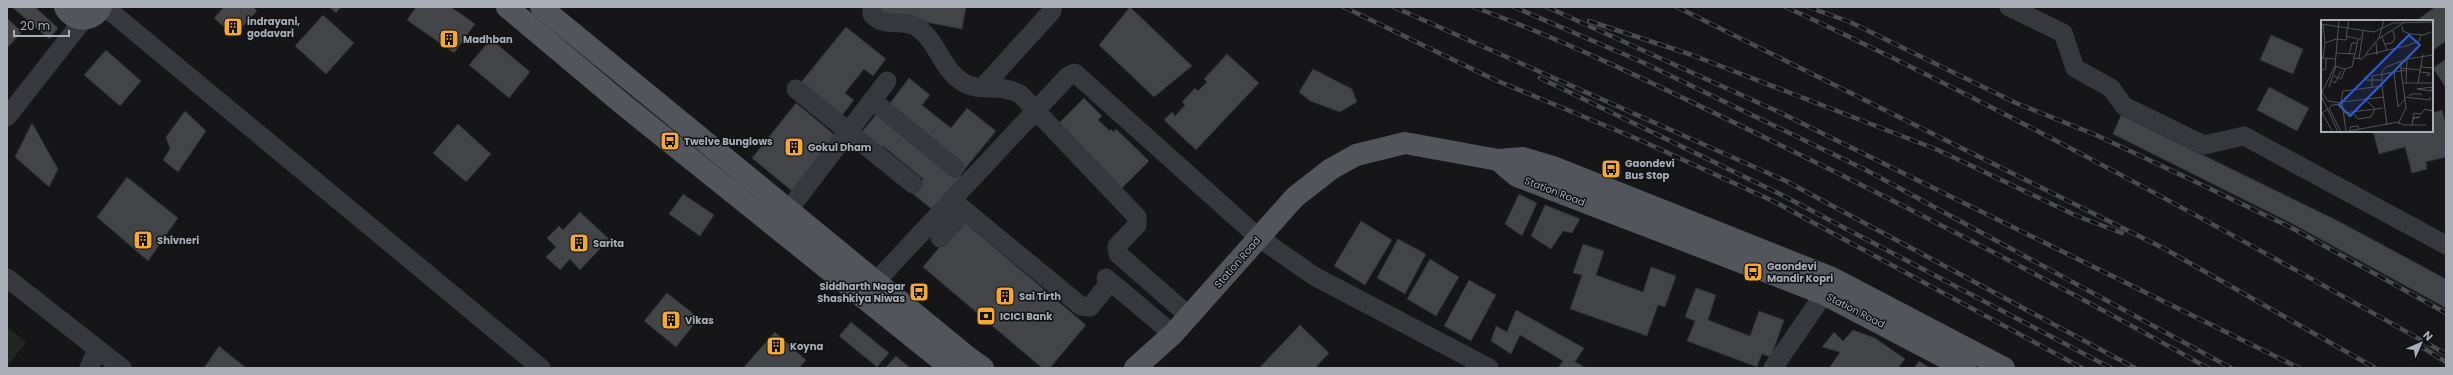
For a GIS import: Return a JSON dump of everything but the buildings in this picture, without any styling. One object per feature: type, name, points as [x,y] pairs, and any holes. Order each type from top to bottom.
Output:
[{"type":"main road","points":[[64,7],[71,15],[92,13]]},
{"type":"main road","points":[[507,7],[530,14],[625,106],[776,226],[869,289],[966,366]]},
{"type":"main road","points":[[541,7],[639,89],[789,209],[869,289]]},
{"type":"main road","points":[[625,106],[639,89]]},
{"type":"main road","name":"Station Road","points":[[1135,368],[1173,334],[1295,197],[1331,169],[1356,155],[1405,143],[1498,160],[1517,176],[1627,208],[1828,286],[1909,327],[1965,368]]},
{"type":"main road","points":[[751,206],[765,189]]},
{"type":"main road","points":[[1909,327],[1998,367]]},
{"type":"street","points":[[105,7],[541,368]]},
{"type":"street","points":[[872,7],[872,14],[878,21],[913,25],[922,31],[932,42],[948,71],[964,83],[983,87],[1003,87],[1013,90],[1036,111],[1137,217],[1137,225],[1117,246],[1118,254],[1189,316]]},
{"type":"street","points":[[983,87],[1052,11],[1052,7]]},
{"type":"street","points":[[2009,7],[2063,33],[2075,68],[2111,88],[2124,106],[2204,145],[2244,136],[2446,245]]},
{"type":"street","points":[[7,117],[92,13]]},
{"type":"street","points":[[869,289],[958,205],[1036,111],[1068,76],[1075,73],[1258,238],[1314,276],[1489,368]]},
{"type":"street","points":[[776,226],[887,81]]},
{"type":"street","points":[[796,89],[913,184]]},
{"type":"street","points":[[872,100],[955,168]]},
{"type":"street","points":[[940,238],[958,205]]},
{"type":"street","points":[[958,205],[1085,308],[1092,304],[1108,280],[1173,334]]},
{"type":"street","points":[[7,278],[122,368]]},
{"type":"street","points":[[1773,368],[1828,286]]},
{"type":"street","points":[[89,368],[97,349]]},
{"type":"shaded area","points":[[7,327],[26,342],[7,367]]},
{"type":"railway","points":[[1344,7],[1493,79],[1642,141],[1775,202],[2082,368]]},
{"type":"railway","points":[[1394,7],[1786,181],[2135,368]]},
{"type":"railway","points":[[1474,7],[1550,37],[1626,71],[1884,196],[2101,309],[2208,368]]},
{"type":"railway","points":[[1514,7],[1642,62],[1866,170],[2231,368]]},
{"type":"railway","points":[[1547,7],[1779,112],[2299,368]]},
{"type":"railway","points":[[1677,7],[2165,249],[2375,368]]},
{"type":"railway","points":[[1786,7],[1954,88],[2119,174],[2446,354]]},
{"type":"railway","points":[[1808,7],[1850,22],[2016,103],[2096,135],[2292,228],[2446,313]]},
{"type":"railway","points":[[1589,21],[1692,55],[1938,150],[2077,216],[2122,233]]},
{"type":"railway","points":[[1540,78],[1780,194],[2111,368]]},
{"type":"railway","points":[[2417,344],[2446,362]]},
{"type":"place","name":"indrayani, godavari","points":[[233,27]]},
{"type":"place","name":"Madhban","points":[[449,39]]},
{"type":"place","name":"Twelve Bunglows","points":[[670,141]]},
{"type":"place","name":"Gokul Dham","points":[[794,147]]},
{"type":"place","name":"Gaondevi Bus Stop","points":[[1611,169]]},
{"type":"place","name":"Shivneri","points":[[143,240]]},
{"type":"place","name":"Sarita","points":[[579,243]]},
{"type":"place","name":"Gaondevi Mandir Kopri","points":[[1753,272]]},
{"type":"place","name":"Siddharth Nagar Shashkiya Niwas","points":[[919,292]]},
{"type":"place","name":"Sai Tirth","points":[[1005,296]]},
{"type":"place","name":"ICICI Bank","points":[[986,316]]},
{"type":"place","name":"Vikas","points":[[671,320]]},
{"type":"place","name":"Koyna","points":[[776,346]]}]
